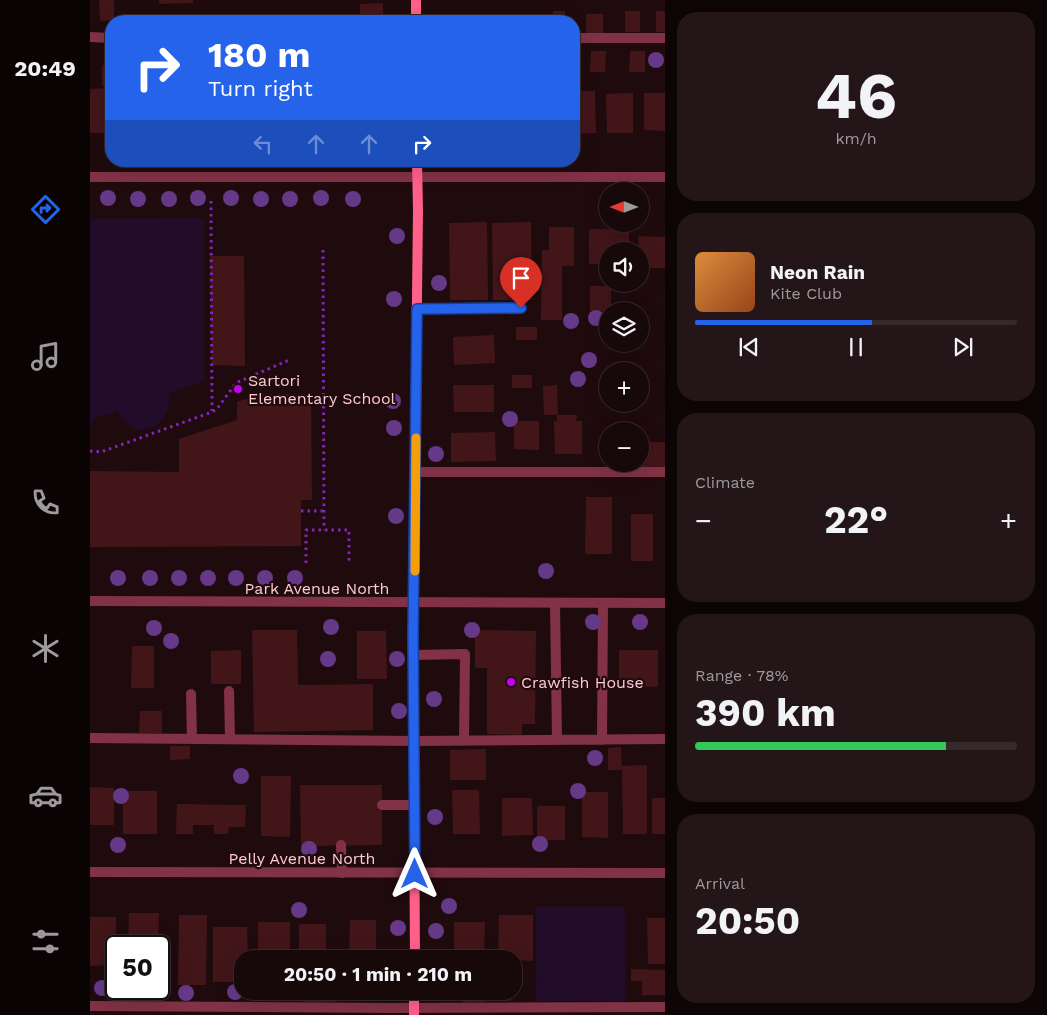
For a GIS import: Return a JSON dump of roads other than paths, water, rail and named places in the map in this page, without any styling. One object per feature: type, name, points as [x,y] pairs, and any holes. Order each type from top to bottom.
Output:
[{"type":"main road","points":[[416,0],[416,15]]},
{"type":"main road","points":[[414,950],[413,656],[417,309],[416,167]]},
{"type":"street","points":[[90,38],[105,38]]},
{"type":"street","points":[[580,38],[664,38]]},
{"type":"street","points":[[90,178],[664,177]]},
{"type":"street","points":[[417,309],[521,308]]},
{"type":"street","points":[[416,472],[664,472]]},
{"type":"street","name":"Park Avenue North","points":[[90,601],[664,603]]},
{"type":"street","points":[[555,603],[557,740]]},
{"type":"street","points":[[602,740],[603,603]]},
{"type":"street","points":[[413,656],[465,654],[464,741]]},
{"type":"street","points":[[229,691],[230,739]]},
{"type":"street","points":[[191,694],[192,739]]},
{"type":"street","points":[[90,738],[414,741],[664,739]]},
{"type":"street","points":[[382,805],[414,805]]},
{"type":"street","points":[[341,845],[342,873]]},
{"type":"street","name":"Pelly Avenue North","points":[[90,872],[664,873]]},
{"type":"street","points":[[90,1006],[414,1011],[664,1007]]},
{"type":"place","name":"Sartori Elementary School","points":[[238,389]]},
{"type":"place","name":"Crawfish House","points":[[511,682]]}]
